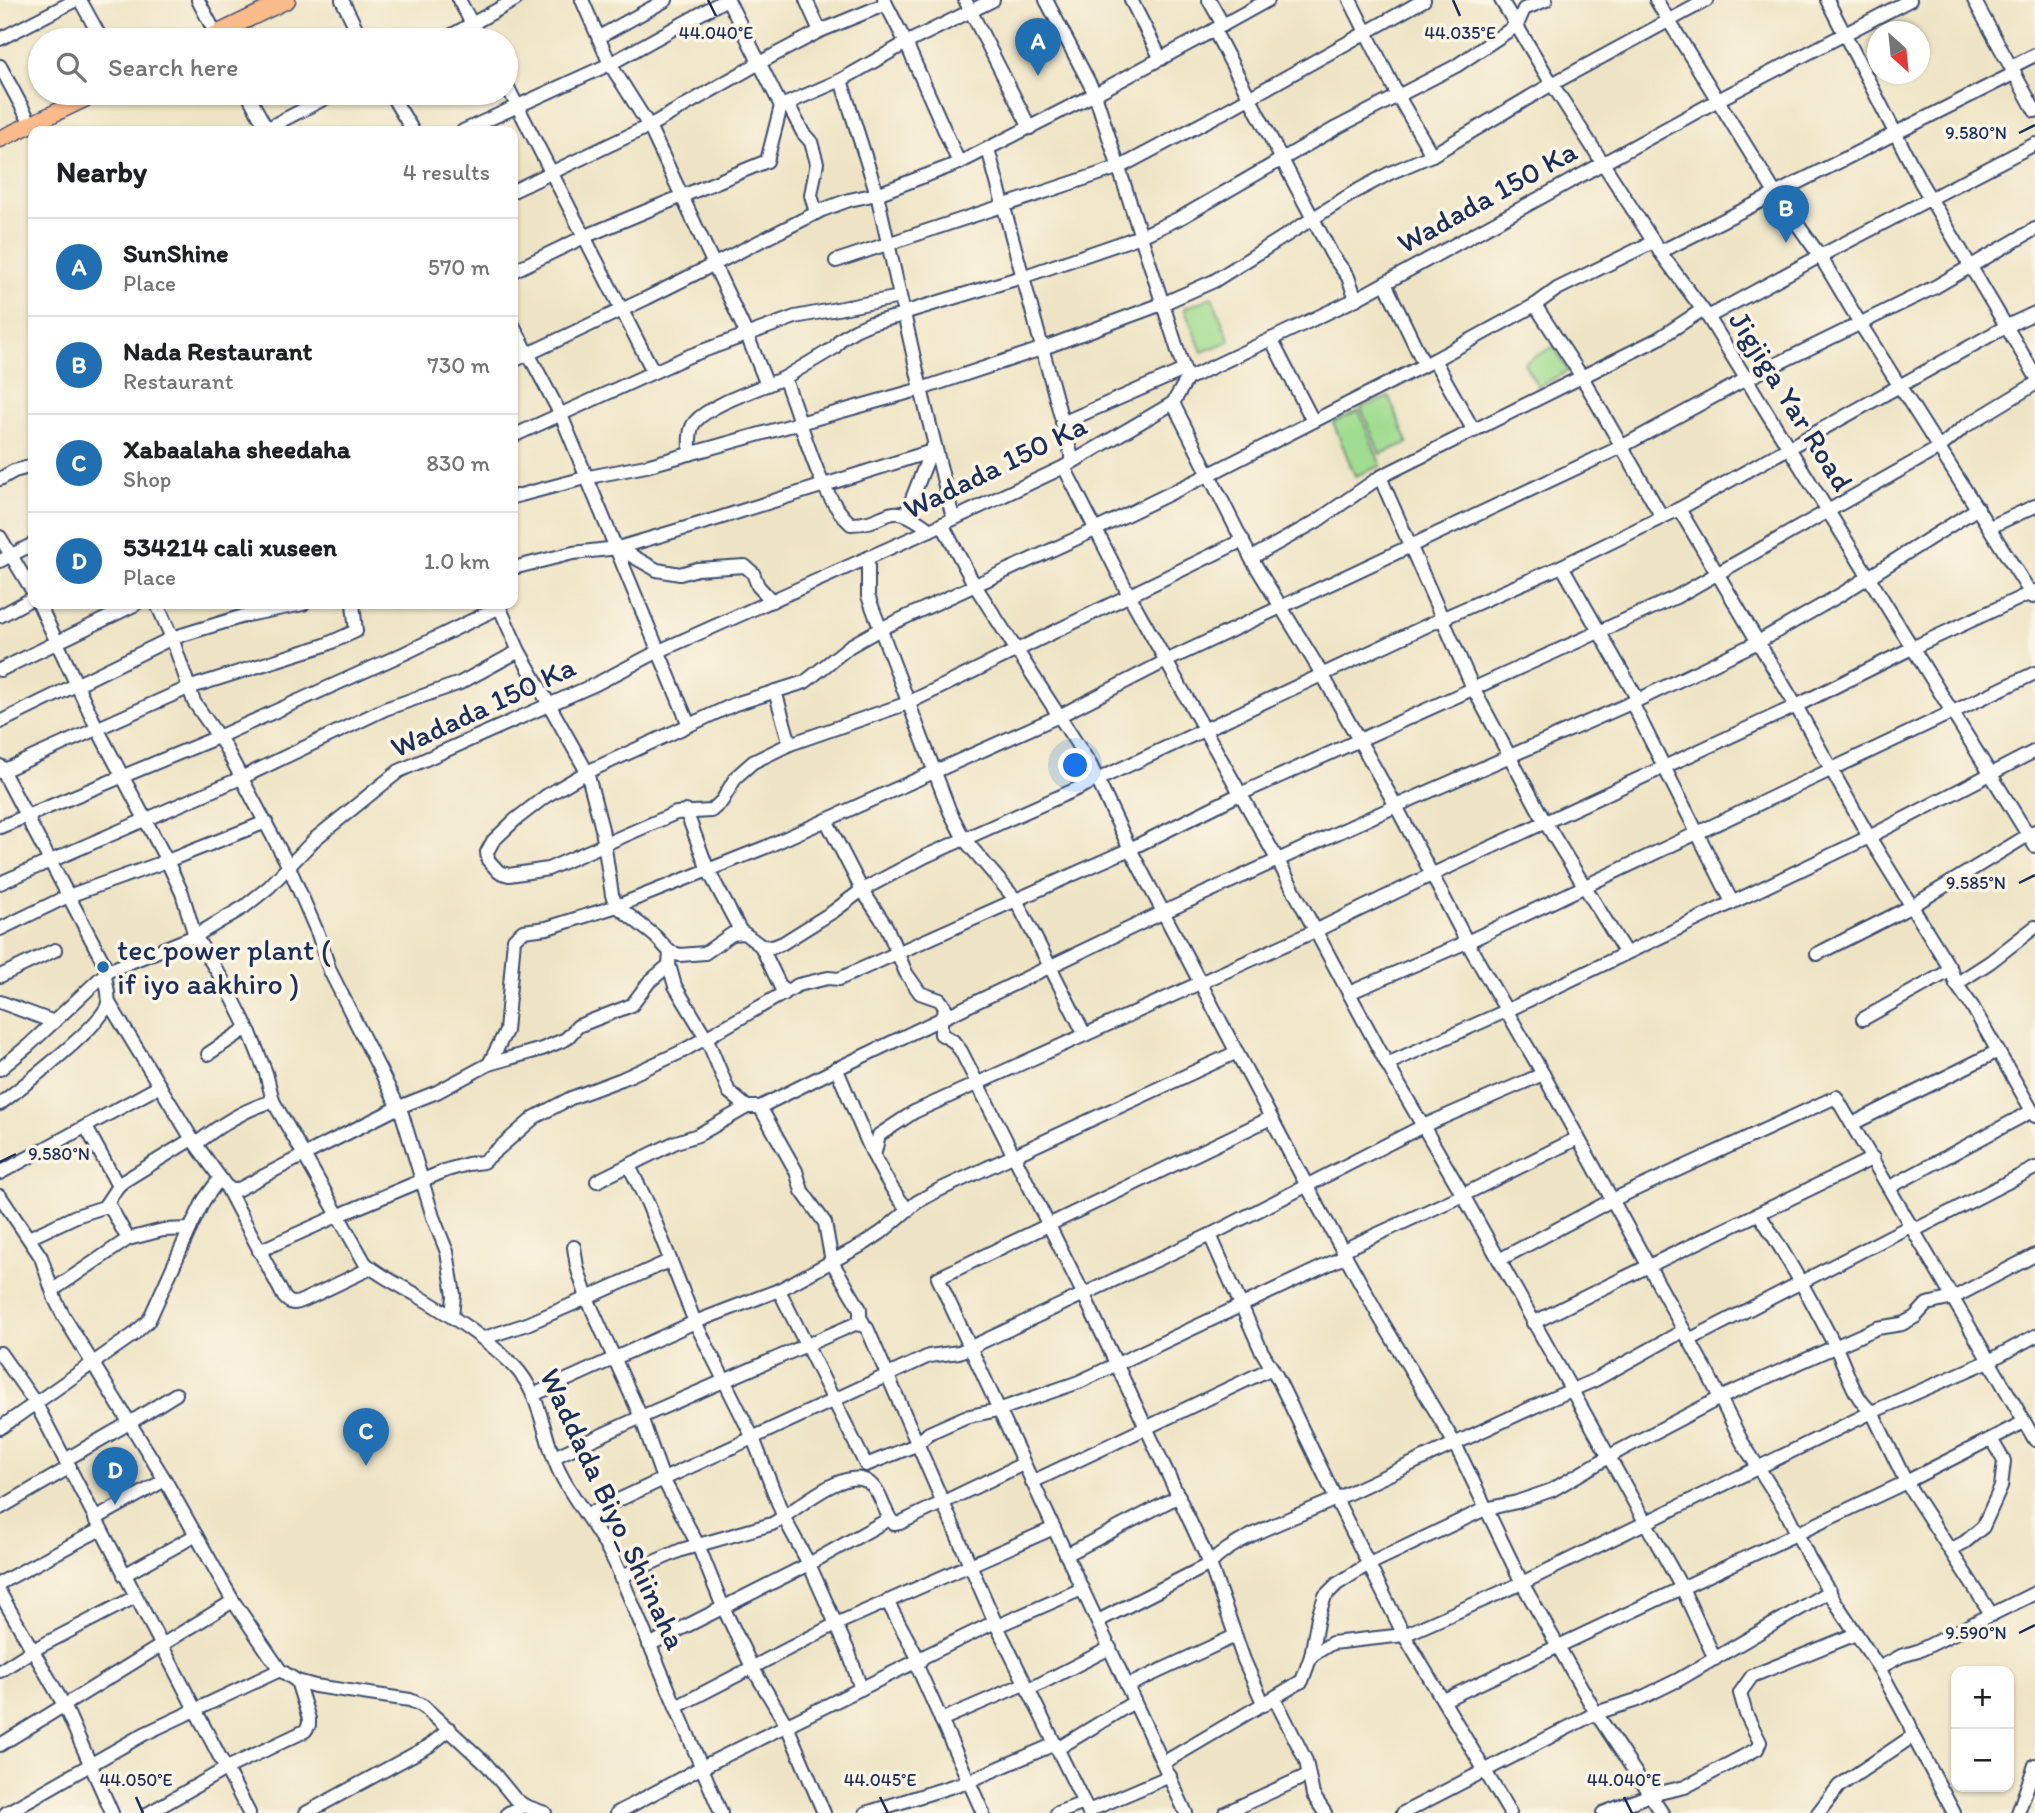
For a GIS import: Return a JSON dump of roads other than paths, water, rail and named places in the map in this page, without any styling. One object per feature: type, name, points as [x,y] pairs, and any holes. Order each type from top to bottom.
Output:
[{"type":"main road","points":[[232,28],[287,0]]},
{"type":"main road","points":[[0,139],[71,105]]},
{"type":"street","points":[[0,39],[78,0],[95,28]]},
{"type":"street","points":[[198,0],[209,28]]},
{"type":"street","points":[[342,0],[356,28]]},
{"type":"street","points":[[460,0],[475,28]]},
{"type":"street","points":[[463,28],[515,0]]},
{"type":"street","points":[[582,0],[610,64],[649,126],[714,262],[767,385]]},
{"type":"street","points":[[599,37],[666,0]]},
{"type":"street","points":[[474,126],[610,64],[726,0],[785,105],[811,142],[817,163],[811,195],[816,213]]},
{"type":"street","points":[[806,0],[820,31]]},
{"type":"street","points":[[965,0],[1030,128]]},
{"type":"street","points":[[518,269],[586,236],[767,161],[785,105],[841,80],[906,43],[993,0]]},
{"type":"street","points":[[1046,0],[1096,94],[1185,374],[1062,424]]},
{"type":"street","points":[[1131,0],[1161,59]]},
{"type":"street","points":[[1209,0],[1218,28],[1250,96],[1335,261],[1348,277],[1356,299]]},
{"type":"street","points":[[518,359],[816,213],[849,200],[877,194],[959,163],[1096,94],[1268,0]]},
{"type":"street","points":[[1350,0],[1398,96],[1432,155]]},
{"type":"street","points":[[836,261],[1120,167],[1424,0]]},
{"type":"street","name":"Jigjiga Yar Road","points":[[1501,0],[1656,247],[1705,313],[1914,647],[1952,713],[2033,837]]},
{"type":"street","points":[[690,454],[690,433],[695,421],[720,405],[784,378],[834,348],[841,339],[855,330],[1022,277],[1140,236],[1182,217],[1362,114],[1456,66],[1517,24],[1524,9],[1546,0]]},
{"type":"street","points":[[874,1156],[879,1135],[914,1112],[1315,931],[1796,706],[1914,647],[2034,594],[1861,325],[1820,256],[1775,193],[1656,0]]},
{"type":"street","points":[[518,496],[690,454],[920,389],[1041,349],[1162,304],[1214,282],[1390,173],[1432,155],[1552,84],[1707,0]]},
{"type":"street","points":[[1827,0],[1931,199],[2035,375]]},
{"type":"street","name":"Wadada 150 Ka","points":[[0,1069],[107,974],[195,936],[244,907],[269,887],[316,838],[399,771],[596,684],[657,652],[930,530],[1068,464],[1173,402],[1185,374],[1271,339],[1356,299],[1718,100],[1910,0]]},
{"type":"street","points":[[1974,0],[2035,111]]},
{"type":"street","points":[[518,189],[649,126],[820,31],[885,2],[959,163]]},
{"type":"street","points":[[1243,540],[908,703],[790,744],[743,769],[717,807],[711,811],[686,811],[666,817],[548,869],[509,875],[499,872],[488,860],[486,852],[515,820],[545,796],[587,772],[735,704],[805,682],[850,646],[880,629],[1208,475],[1429,362],[1535,305],[1557,289],[1775,193],[1895,133],[2013,70],[2035,55]]},
{"type":"street","points":[[0,66],[31,124]]},
{"type":"street","points":[[841,80],[877,194],[948,521],[974,584],[1083,752],[1130,849],[1307,1186],[1455,1444],[1522,1583],[1596,1713],[1662,1813]]},
{"type":"street","points":[[253,105],[265,126]]},
{"type":"street","points":[[274,126],[313,105]]},
{"type":"street","points":[[397,105],[410,126]]},
{"type":"street","points":[[518,105],[653,371]]},
{"type":"street","points":[[1251,558],[1317,521],[1380,477],[1582,377],[2035,144]]},
{"type":"street","points":[[988,149],[1062,424],[1068,464],[1097,529],[1129,595],[1278,859],[1387,1064],[1682,1588],[1715,1659]]},
{"type":"street","points":[[489,1064],[506,1031],[514,939],[523,931],[547,928],[617,906],[708,870],[1059,716],[1166,661],[1621,447],[1746,379],[1935,287],[2035,229]]},
{"type":"street","points":[[1385,283],[1429,362],[1474,431]]},
{"type":"street","points":[[518,434],[629,385],[653,371],[795,317],[900,297]]},
{"type":"street","points":[[1535,305],[1582,377],[1662,517]]},
{"type":"street","points":[[761,946],[772,947],[783,943],[862,890],[926,856],[1562,566],[1679,509],[2007,326],[2035,313]]},
{"type":"street","points":[[518,335],[562,415],[689,725]]},
{"type":"street","points":[[1271,339],[1313,421]]},
{"type":"street","points":[[784,378],[823,485],[838,513],[851,524],[864,524],[884,514],[901,512],[930,530]]},
{"type":"street","points":[[259,1251],[458,1166],[489,1159],[535,1117],[586,1091],[622,1079],[707,1039],[798,985],[828,978],[839,979],[1130,849],[1240,794],[1676,597],[1939,448],[1964,427],[2035,384]]},
{"type":"street","points":[[1173,402],[1251,558],[1360,741],[1467,942],[1544,1074],[1758,1468],[1879,1668],[1954,1813]]},
{"type":"street","points":[[518,567],[573,553],[618,548],[823,485],[932,448]]},
{"type":"street","points":[[906,514],[932,448]]},
{"type":"street","points":[[0,479],[28,467]]},
{"type":"street","points":[[1380,477],[1473,688],[1545,822],[1625,952]]},
{"type":"street","points":[[1990,527],[2035,506]]},
{"type":"street","points":[[597,1181],[676,1142],[698,1135],[747,1107],[760,1107],[836,1068],[1278,859],[1635,701],[1758,642],[1840,595],[1978,508]]},
{"type":"street","points":[[1679,509],[1796,706],[1869,837],[1951,970],[1956,984],[1972,1006],[2034,1113],[1889,1186]]},
{"type":"street","points":[[0,537],[5,558],[28,586]]},
{"type":"street","points":[[5,558],[28,546]]},
{"type":"street","points":[[618,548],[657,570],[680,574],[697,569],[745,566],[772,601]]},
{"type":"street","points":[[868,558],[868,596],[944,798],[964,839],[1016,900],[1085,1035]]},
{"type":"street","points":[[1562,566],[1635,701],[1732,902]]},
{"type":"street","points":[[0,616],[28,601]]},
{"type":"street","name":"Waddada Biyo_Shiinaha","points":[[41,609],[75,685],[167,861],[182,893],[195,936],[227,987],[250,1034],[266,1073],[273,1101],[365,1263],[379,1275],[484,1338],[517,1368],[533,1395],[560,1473],[605,1543],[721,1813]]},
{"type":"street","points":[[0,670],[125,609]]},
{"type":"street","points":[[160,609],[194,702],[218,737],[289,867],[318,934],[330,971],[399,1107],[447,1252],[454,1295],[452,1317]]},
{"type":"street","points":[[0,722],[172,638],[247,615],[278,609]]},
{"type":"street","points":[[354,609],[356,631],[346,636],[326,645],[188,688],[1,770],[107,974],[109,1003],[194,1142],[223,1182],[284,1297],[293,1304],[371,1268]]},
{"type":"street","points":[[0,827],[218,737],[405,653],[491,609]]},
{"type":"street","points":[[501,609],[519,651],[587,772],[602,830],[612,895],[617,906],[655,936],[670,959],[675,986],[707,1039],[729,1091],[747,1107]]},
{"type":"street","points":[[0,883],[241,778],[385,709],[460,683],[519,651]]},
{"type":"street","points":[[1349,993],[1467,942],[2035,673]]},
{"type":"street","points":[[775,691],[790,744]]},
{"type":"street","points":[[1387,1064],[1506,1011],[1869,837],[2035,751]]},
{"type":"street","points":[[686,811],[708,870],[741,932],[761,946],[784,994]]},
{"type":"street","points":[[826,820],[862,890],[886,926],[906,973],[919,993],[940,1000],[946,1009],[941,1018],[941,1034],[961,1051],[1083,1293],[1210,1564],[1235,1636],[1270,1702],[1306,1760],[1313,1795],[1325,1813]]},
{"type":"street","points":[[0,929],[68,896],[266,822]]},
{"type":"street","points":[[1817,954],[1912,906],[2033,837]]},
{"type":"street","points":[[1956,984],[2035,927]]},
{"type":"street","points":[[223,1182],[232,1190],[237,1190],[489,1064],[566,1039],[578,1027],[632,1005],[670,959],[680,955],[705,953],[732,934],[741,932]]},
{"type":"street","points":[[0,976],[55,950]]},
{"type":"street","points":[[1863,1019],[1951,970]]},
{"type":"street","points":[[0,1002],[54,1023]]},
{"type":"street","points":[[0,1104],[67,1049],[103,1013],[109,1003]]},
{"type":"street","points":[[208,1054],[244,1030],[250,1034]]},
{"type":"street","points":[[1853,1124],[1998,1051]]},
{"type":"street","points":[[533,1395],[695,1322],[779,1290],[883,1232],[908,1210],[937,1191],[1237,1052]]},
{"type":"street","points":[[836,1068],[874,1156],[892,1190],[908,1210]]},
{"type":"street","points":[[586,1514],[929,1356],[969,1348],[1210,1235],[1423,1126],[1544,1074]]},
{"type":"street","points":[[0,1173],[160,1086]]},
{"type":"street","points":[[1444,1700],[1906,1482],[1991,1439],[2031,1430],[1836,1097],[1612,1200],[1499,1260]]},
{"type":"street","points":[[29,1238],[108,1203],[118,1186],[251,1108],[273,1101]]},
{"type":"street","points":[[760,1107],[796,1171],[803,1191],[825,1223],[832,1262],[860,1309],[860,1317],[888,1375],[996,1624],[1087,1809]]},
{"type":"street","points":[[1186,1813],[938,1278],[1271,1118]]},
{"type":"street","points":[[86,1126],[118,1186]]},
{"type":"street","points":[[779,1290],[866,1465],[918,1444],[929,1433],[965,1417],[998,1410],[1079,1382],[1242,1305],[1578,1138]]},
{"type":"street","points":[[1533,1323],[1647,1265],[1873,1158]]},
{"type":"street","points":[[629,1166],[648,1204],[695,1322],[727,1381],[753,1438],[784,1518],[809,1564],[836,1624],[861,1689]]},
{"type":"street","points":[[1098,1621],[1210,1564],[1235,1544],[1800,1283],[2035,1168]]},
{"type":"street","points":[[0,1428],[133,1335],[149,1320],[204,1200],[223,1182]]},
{"type":"street","points":[[0,1196],[41,1258],[64,1317],[166,1480],[233,1601],[280,1670],[297,1681],[356,1694],[410,1700],[423,1706],[450,1728],[487,1765],[515,1799],[525,1806],[545,1813]]},
{"type":"street","points":[[108,1203],[128,1239]]},
{"type":"street","points":[[1759,1214],[1836,1346],[1863,1404],[1872,1412],[1906,1482],[1992,1615]]},
{"type":"street","points":[[53,1290],[128,1239],[163,1230],[190,1229]]},
{"type":"street","points":[[1210,1235],[1367,1564],[1404,1635],[1510,1813]]},
{"type":"street","points":[[574,1247],[587,1298],[641,1417],[663,1479],[698,1545],[723,1607],[752,1667],[787,1726],[824,1813]]},
{"type":"street","points":[[1163,1763],[1302,1681],[1311,1656],[1325,1596],[1337,1584],[1367,1564],[1485,1509],[1552,1490],[1720,1398],[1877,1328],[1902,1324],[1915,1317],[1927,1304],[1953,1298],[2035,1255]]},
{"type":"street","points":[[484,1338],[527,1324],[669,1261]]},
{"type":"street","points":[[554,1458],[855,1324],[866,1328]]},
{"type":"street","points":[[1311,1656],[1332,1643],[1404,1635],[1522,1583],[1872,1412],[1989,1361],[2035,1336]]},
{"type":"street","points":[[2,1360],[36,1404],[249,1813]]},
{"type":"street","points":[[1032,1482],[1272,1368]]},
{"type":"street","points":[[0,1508],[176,1394]]},
{"type":"street","points":[[1950,1550],[1983,1527],[2001,1487],[2004,1461],[1991,1439]]},
{"type":"street","points":[[620,1577],[664,1556],[752,1531],[784,1518],[805,1500],[850,1479],[862,1479],[870,1483],[894,1524],[1023,1464]]},
{"type":"street","points":[[0,1583],[166,1480]]},
{"type":"street","points":[[1066,1555],[1179,1496]]},
{"type":"street","points":[[649,1645],[809,1564],[889,1519]]},
{"type":"street","points":[[676,1707],[836,1624],[1054,1528]]},
{"type":"street","points":[[124,1575],[195,1535]]},
{"type":"street","points":[[617,1813],[702,1766],[919,1660],[996,1624],[1082,1589]]},
{"type":"street","points":[[1403,1813],[1596,1713],[1637,1700],[1715,1659],[1830,1591]]},
{"type":"street","points":[[0,1593],[64,1705],[112,1813]]},
{"type":"street","points":[[1879,1668],[2035,1593]]},
{"type":"street","points":[[0,1671],[33,1650],[135,1597]]},
{"type":"street","points":[[0,1745],[233,1601]]},
{"type":"street","points":[[887,1601],[919,1660],[917,1666],[920,1674],[983,1813]]},
{"type":"street","points":[[1603,1813],[1650,1795],[1685,1787],[1757,1749],[1760,1742],[1746,1714],[1740,1693],[1752,1676],[1856,1634]]},
{"type":"street","points":[[1127,1686],[1235,1636]]},
{"type":"street","points":[[941,1720],[1026,1687],[1110,1648]]},
{"type":"street","points":[[0,1800],[7,1813],[145,1734],[280,1670]]},
{"type":"street","points":[[149,1813],[227,1768],[304,1731],[309,1725],[309,1719],[297,1681]]},
{"type":"street","points":[[866,1813],[968,1781],[1056,1746],[1134,1702]]},
{"type":"street","points":[[306,1813],[429,1746],[450,1728]]},
{"type":"street","points":[[1818,1813],[1839,1786],[1913,1736]]},
{"type":"street","points":[[2018,1813],[2035,1765]]},
{"type":"street","points":[[1225,1813],[1308,1775]]},
{"type":"street","points":[[1058,1813],[1087,1809],[1170,1776]]},
{"type":"street","points":[[508,1813],[525,1806]]},
{"type":"place","name":"SunShine","points":[[1038,76]]},
{"type":"place","name":"Nada Restaurant","points":[[1786,243]]},
{"type":"place","name":"tec power plant ( if iyo aakhiro )","points":[[103,967]]},
{"type":"place","name":"Xabaalaha sheedaha","points":[[366,1466]]},
{"type":"place","name":"534214 cali xuseen","points":[[115,1505]]}]
